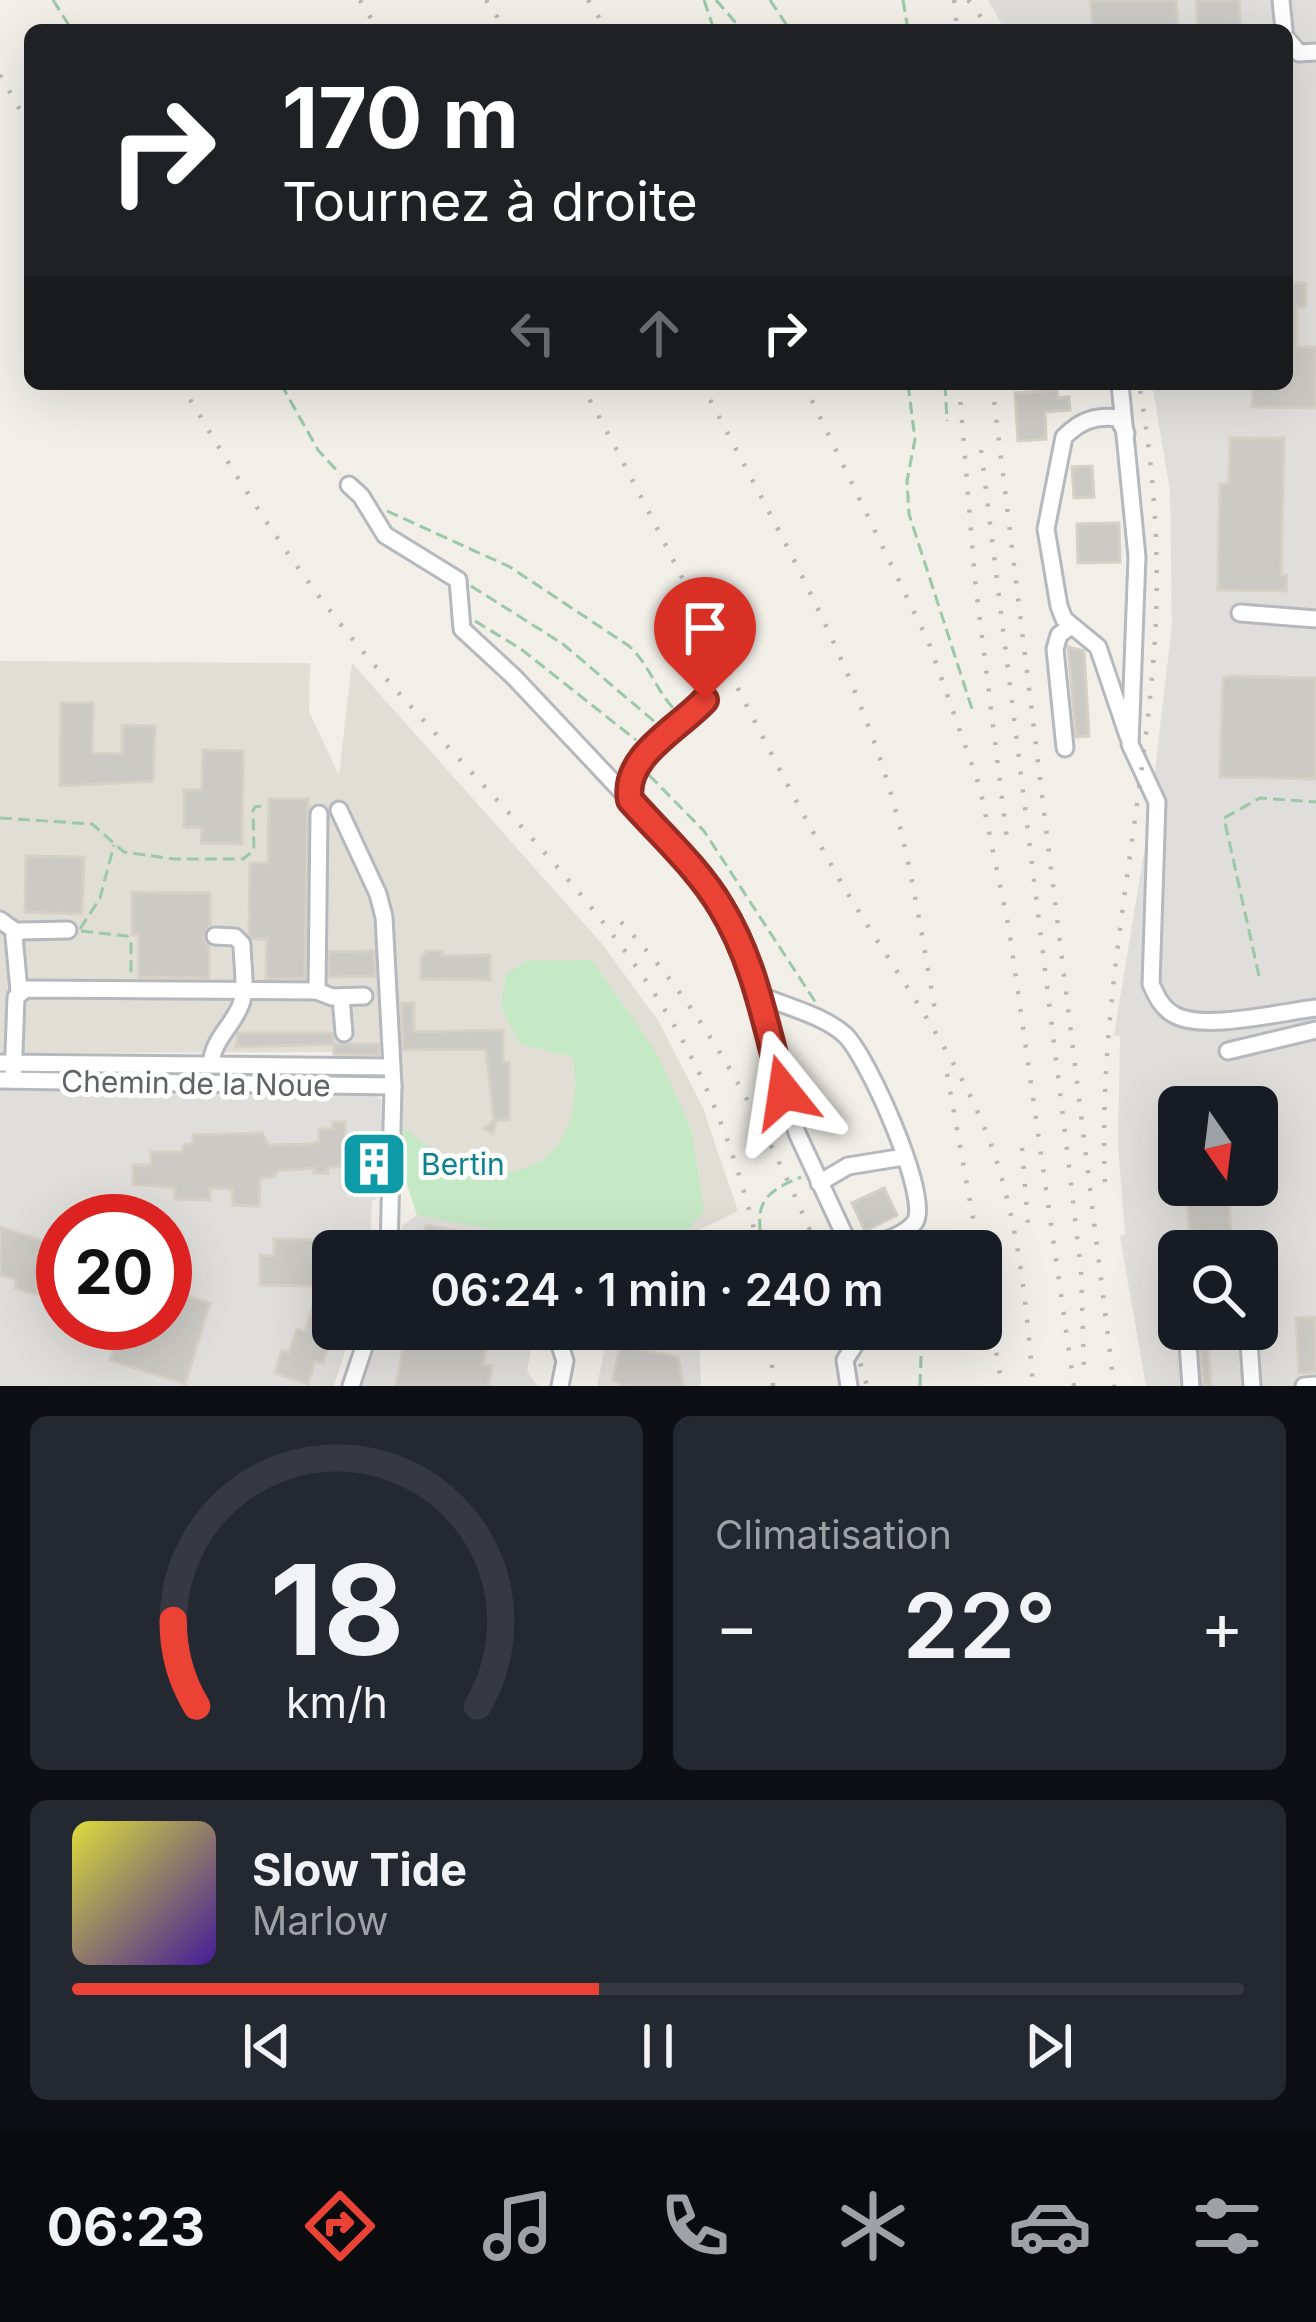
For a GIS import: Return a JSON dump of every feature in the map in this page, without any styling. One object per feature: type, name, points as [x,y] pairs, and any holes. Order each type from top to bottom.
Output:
[{"type":"street","points":[[1121,390],[1137,557],[1130,744]]},
{"type":"street","points":[[1127,435],[1118,418],[1086,420],[1064,437],[1046,529],[1058,606],[1071,626],[1098,647],[1130,744],[1157,802],[1151,984],[1160,1003],[1174,1015],[1197,1022],[1316,1008]]},
{"type":"street","points":[[355,490],[385,535],[458,580],[462,629],[630,800],[719,903],[760,995],[791,1116],[843,1230]]},
{"type":"street","points":[[1240,614],[1316,620]]},
{"type":"street","points":[[1065,748],[1055,649],[1059,635],[1071,626]]},
{"type":"street","points":[[630,800],[628,789],[642,760],[705,700]]},
{"type":"street","points":[[339,810],[384,917],[393,1086],[390,1230]]},
{"type":"street","points":[[317,991],[319,814]]},
{"type":"street","points":[[0,920],[17,933],[74,930]]},
{"type":"street","points":[[7,1072],[20,991],[17,933]]},
{"type":"street","points":[[211,1065],[214,1047],[233,1019],[243,992],[242,944],[235,937],[215,936]]},
{"type":"street","points":[[20,991],[364,995]]},
{"type":"street","points":[[760,995],[841,1031],[862,1058],[920,1200],[915,1222],[907,1230]]},
{"type":"street","points":[[340,997],[344,1033]]},
{"type":"street","points":[[1228,1052],[1316,1030]]},
{"type":"street","name":"Chemin de la Noue","points":[[7,1072],[211,1065],[391,1067]]},
{"type":"street","name":"Chemin de la Noue","points":[[7,1072],[393,1086]]},
{"type":"street","points":[[817,1178],[848,1166],[904,1157]]},
{"type":"street","points":[[351,1386],[363,1350]]},
{"type":"street","points":[[560,1386],[565,1361],[562,1350]]},
{"type":"street","points":[[849,1386],[845,1360],[851,1350]]},
{"type":"street","points":[[1188,1350],[1191,1386]]},
{"type":"street","points":[[1249,1350],[1252,1386]]},
{"type":"street","points":[[1304,1386],[1316,1385]]},
{"type":"path","points":[[716,0],[737,24]]},
{"type":"path","points":[[284,390],[318,450],[355,490],[510,567],[629,646],[679,723]]},
{"type":"path","points":[[909,390],[915,439],[907,481],[909,514],[973,712]]},
{"type":"path","points":[[945,390],[946,421]]},
{"type":"path","points":[[458,580],[506,604],[563,644],[652,721],[679,723]]},
{"type":"path","points":[[458,612],[537,660],[632,734],[642,760],[704,831],[781,945],[826,1023]]},
{"type":"path","points":[[1259,976],[1223,818],[1260,798],[1316,802]]},
{"type":"path","points":[[0,818],[84,822],[124,852],[174,859],[243,860],[254,850],[253,811],[262,806]]},
{"type":"path","points":[[74,930],[92,916],[115,843]]},
{"type":"path","points":[[74,930],[127,936],[131,941],[131,990]]},
{"type":"path","points":[[759,1230],[760,1205],[784,1184],[817,1178]]},
{"type":"path","points":[[920,1386],[921,1350]]},
{"type":"shaded area","points":[[988,0],[1316,0],[1316,1386],[1146,1386],[1120,1236],[1125,1234],[1118,1145],[1120,1036],[1114,1035],[1149,822],[1172,624],[1170,491],[1153,390],[1293,390],[1293,24],[1002,24]]},
{"type":"shaded area","points":[[0,661],[310,663],[309,712],[339,775],[352,663],[603,945],[659,1022],[703,1108],[738,1211],[699,1230],[603,1230],[405,1180],[400,1051],[334,1057],[333,1052],[0,1053]]},
{"type":"shaded area","points":[[0,1085],[363,1089],[381,1099],[384,1194],[372,1201],[371,1230],[312,1230],[312,1350],[345,1350],[334,1386],[0,1386]]},
{"type":"shaded area","points":[[417,1215],[501,1230],[402,1230]]},
{"type":"shaded area","points":[[373,1350],[531,1350],[527,1372],[538,1386],[362,1386]]},
{"type":"shaded area","points":[[700,1350],[701,1386],[597,1386],[604,1352]]},
{"type":"green space","points":[[592,960],[659,1057],[691,1129],[704,1211],[688,1230],[497,1230],[417,1215],[401,1166],[401,1126],[464,1166],[501,1172],[543,1160],[567,1128],[573,1106],[573,1057],[520,1044],[501,1007],[506,975],[525,961]]},
{"type":"building","points":[[1090,0],[1176,0],[1178,24],[1092,24]]},
{"type":"building","points":[[1196,0],[1239,0],[1241,24],[1198,24]]},
{"type":"building","points":[[1293,283],[1306,283],[1306,307],[1297,307],[1297,347],[1316,347],[1316,408],[1252,407],[1253,390],[1293,390]]},
{"type":"building","points":[[1057,390],[1058,398],[1069,397],[1070,410],[1045,412],[1046,439],[1018,441],[1015,393]]},
{"type":"building","points":[[1230,438],[1284,438],[1281,575],[1287,575],[1286,591],[1218,590],[1220,484],[1229,484]]},
{"type":"building","points":[[1092,466],[1094,497],[1074,498],[1072,467]]},
{"type":"building","points":[[1119,523],[1120,562],[1078,563],[1077,524]]},
{"type":"building","points":[[1068,647],[1084,651],[1089,736],[1076,737]]},
{"type":"building","points":[[1316,678],[1316,779],[1220,777],[1223,679]]},
{"type":"building","points":[[61,703],[93,703],[92,753],[122,754],[122,725],[155,726],[153,781],[60,786]]},
{"type":"building","points":[[203,750],[243,751],[242,844],[201,843],[202,828],[184,827],[184,790],[202,790]]},
{"type":"building","points":[[269,799],[308,799],[305,979],[266,979],[267,939],[252,939],[249,934],[250,863],[268,863]]},
{"type":"building","points":[[26,856],[84,857],[82,914],[25,912]]},
{"type":"building","points":[[132,892],[210,893],[210,925],[203,937],[209,946],[209,978],[139,977]]},
{"type":"building","points":[[374,951],[375,976],[329,977],[329,952]]},
{"type":"building","points":[[427,951],[442,951],[442,956],[490,955],[490,980],[421,979],[421,957]]},
{"type":"building","points":[[401,1003],[414,1003],[414,1032],[503,1030],[503,1062],[509,1062],[509,1120],[496,1120],[493,1134],[484,1129],[494,1120],[486,1049],[403,1050]]},
{"type":"building","points":[[238,1033],[332,1033],[334,1044],[236,1047]]},
{"type":"building","points":[[334,1044],[379,1044],[379,1055],[334,1054]]},
{"type":"building","points":[[333,1122],[345,1122],[345,1147],[372,1148],[371,1167],[328,1167],[328,1173],[314,1173],[315,1168],[278,1171],[260,1178],[259,1206],[233,1205],[232,1189],[210,1188],[210,1200],[192,1199],[192,1194],[175,1194],[175,1188],[133,1184],[133,1165],[151,1165],[151,1152],[182,1152],[184,1144],[193,1144],[193,1135],[262,1133],[269,1145],[309,1144],[319,1142],[319,1129],[333,1129]]},
{"type":"building","points":[[884,1188],[897,1215],[865,1230],[852,1203]]},
{"type":"building","points":[[1188,1206],[1229,1206],[1231,1230],[1189,1230]]},
{"type":"building","points":[[0,1227],[36,1239],[36,1295],[15,1288],[17,1280],[0,1275]]},
{"type":"building","points":[[274,1239],[312,1239],[312,1286],[260,1285],[260,1255],[274,1256]]},
{"type":"building","points":[[192,1297],[210,1303],[185,1384],[110,1360],[113,1350],[192,1350]]},
{"type":"building","points":[[312,1308],[312,1350],[327,1350],[323,1363],[315,1361],[308,1384],[275,1373],[282,1350],[289,1353],[297,1329],[305,1331]]},
{"type":"building","points":[[1316,1317],[1316,1372],[1299,1373],[1296,1318]]},
{"type":"building","points":[[402,1350],[486,1350],[483,1365],[492,1366],[488,1386],[396,1386]]},
{"type":"building","points":[[619,1350],[644,1350],[678,1357],[683,1386],[625,1386],[613,1380]]},
{"type":"building","points":[[1200,1350],[1208,1350],[1211,1386],[1203,1386]]},
{"type":"railway","points":[[360,0],[374,24]]},
{"type":"railway","points":[[486,0],[502,24]]},
{"type":"railway","points":[[588,0],[603,24]]},
{"type":"railway","points":[[954,0],[956,24]]},
{"type":"railway","points":[[968,0],[986,24]]},
{"type":"railway","points":[[0,75],[24,117]]},
{"type":"railway","points":[[185,390],[265,519],[334,616],[561,871],[635,965],[684,1043],[711,1100],[754,1230]]},
{"type":"railway","points":[[584,390],[800,808],[941,1042],[979,1115],[1003,1181],[1016,1239],[1033,1386]]},
{"type":"railway","points":[[705,390],[798,568],[862,710],[899,823],[937,1021]]},
{"type":"railway","points":[[807,390],[929,643],[980,788],[1009,929],[1074,1386]]},
{"type":"railway","points":[[959,390],[975,580],[1007,839]]},
{"type":"railway","points":[[993,390],[1114,1386]]},
{"type":"railway","points":[[1105,1182],[1104,1113],[1114,977],[1155,638],[1154,511],[1140,390]]},
{"type":"railway","points":[[981,450],[1081,1271],[1084,1367]]},
{"type":"railway","points":[[621,922],[710,1037],[779,1162],[810,1230]]},
{"type":"railway","points":[[947,1074],[975,1230]]},
{"type":"railway","points":[[1022,1148],[1029,1237]]},
{"type":"railway","points":[[771,1350],[773,1386]]},
{"type":"railway","points":[[856,1350],[867,1386]]},
{"type":"railway","points":[[996,1350],[1002,1386]]},
{"type":"place","name":"Bertin","points":[[374,1164]]},
{"type":"route","points":[[705,700],[646,754],[630,783],[630,800],[719,903],[738,939],[760,995],[784,1092]]}]
